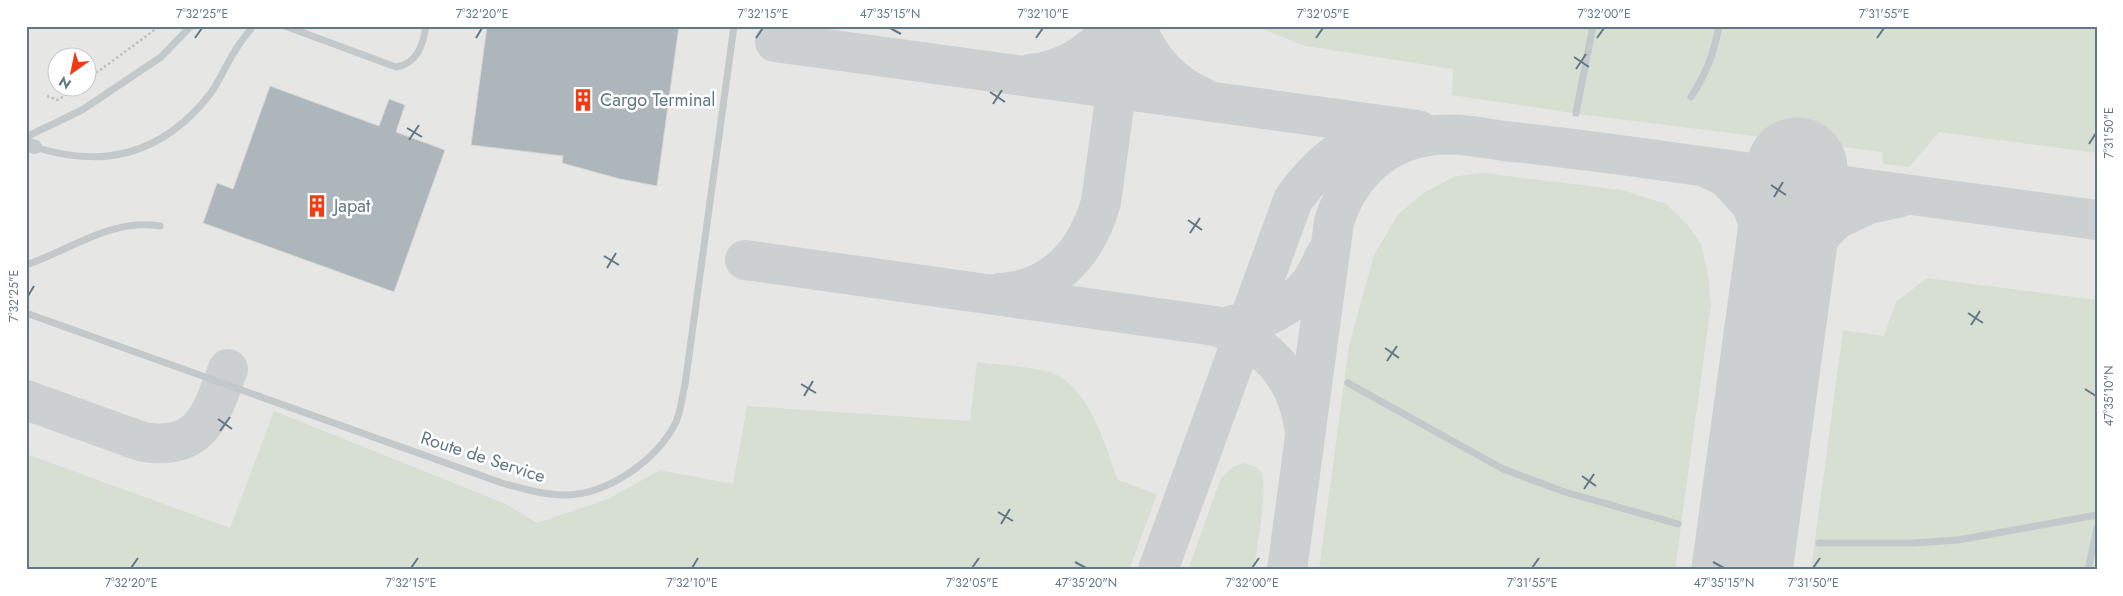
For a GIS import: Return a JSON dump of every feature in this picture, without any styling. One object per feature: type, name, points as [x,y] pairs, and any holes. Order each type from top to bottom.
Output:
[{"type":"lane","points":[[29,143],[161,57],[191,26]]},
{"type":"lane","points":[[29,143],[58,154],[90,158],[128,153],[160,140],[188,119],[211,92],[235,50],[253,26]]},
{"type":"lane","points":[[285,26],[396,67],[406,66],[418,54],[424,40],[426,26]]},
{"type":"lane","name":"Route de Service","points":[[26,313],[502,483],[536,492],[567,495],[590,490],[612,482],[636,468],[657,450],[676,421],[685,385],[734,26]]},
{"type":"lane","points":[[1576,113],[1593,26]]},
{"type":"lane","points":[[1691,97],[1713,57],[1719,26]]},
{"type":"lane","points":[[26,265],[102,233],[146,224],[160,226]]},
{"type":"lane","points":[[1348,383],[1440,436],[1503,469],[1565,492],[1678,524]]},
{"type":"lane","points":[[1819,543],[1913,543],[1958,540],[2097,515]]},
{"type":"lane","points":[[2088,570],[2097,528]]},
{"type":"path","points":[[98,72],[160,26]]},
{"type":"shaded area","points":[[26,26],[2097,26],[2097,570],[26,570]]},
{"type":"shaded area","points":[[1255,26],[2097,26],[2097,153],[1939,132],[1909,167],[1883,164],[1882,152],[1585,115],[1452,95],[1453,69],[1305,46]]},
{"type":"shaded area","points":[[1484,173],[1622,190],[1666,204],[1687,224],[1701,244],[1708,274],[1711,305],[1675,570],[1319,570],[1349,345],[1374,255],[1399,213],[1427,191],[1456,176]]},
{"type":"shaded area","points":[[1927,278],[2097,300],[2097,570],[1811,570],[1843,330],[1884,336],[1896,302]]},
{"type":"shaded area","points":[[977,362],[1038,369],[1061,377],[1073,387],[1093,416],[1118,480],[1157,494],[1129,570],[26,569],[26,454],[230,528],[274,411],[506,504],[537,523],[608,499],[660,470],[733,484],[747,406],[970,421]]},
{"type":"shaded area","points":[[1244,463],[1258,468],[1263,479],[1263,504],[1254,570],[1188,570],[1220,480],[1230,469]]},
{"type":"building","name":"Cargo Terminal","points":[[487,26],[679,26],[657,186],[620,179],[562,163],[563,156],[471,145]]},
{"type":"building","name":"Japat","points":[[270,86],[379,126],[389,99],[405,105],[396,132],[445,150],[394,292],[203,223],[217,183],[233,189]]},
{"type":"taxiway","points":[[1030,74],[1054,69],[1077,59],[1105,36],[1113,26]]},
{"type":"taxiway","points":[[1000,293],[1020,290],[1052,276],[1066,265],[1077,252],[1095,220],[1101,202],[1125,26]]},
{"type":"taxiway","points":[[1136,26],[1147,49],[1162,69],[1181,85],[1204,98]]},
{"type":"taxiway","points":[[775,42],[1418,130]]},
{"type":"taxiway","points":[[1158,570],[1293,200],[1314,174],[1338,153],[1365,138],[1397,131]]},
{"type":"taxiway","points":[[1287,570],[1334,222],[1347,192],[1366,167],[1392,148],[1407,141],[1433,135],[1473,136],[2097,220]]},
{"type":"taxiway","points":[[1707,168],[1726,177],[1751,204],[1766,241],[1778,301],[1777,314]]},
{"type":"taxiway","points":[[1775,333],[1782,302],[1805,252],[1835,220],[1869,204],[1898,198]]},
{"type":"taxiway","points":[[1232,325],[1255,320],[1286,306],[1311,282],[1326,254]]},
{"type":"taxiway","points":[[745,260],[1215,326],[1233,332],[1249,341],[1275,362],[1286,375],[1294,391],[1304,426]]},
{"type":"taxiway","points":[[26,400],[143,442],[163,443],[179,441],[191,435],[209,415],[228,369]]},
{"type":"runway","points":[[1742,570],[1797,168]]},
{"type":"place","name":"Cargo Terminal","points":[[583,100]]},
{"type":"place","name":"Japat","points":[[317,206]]}]
